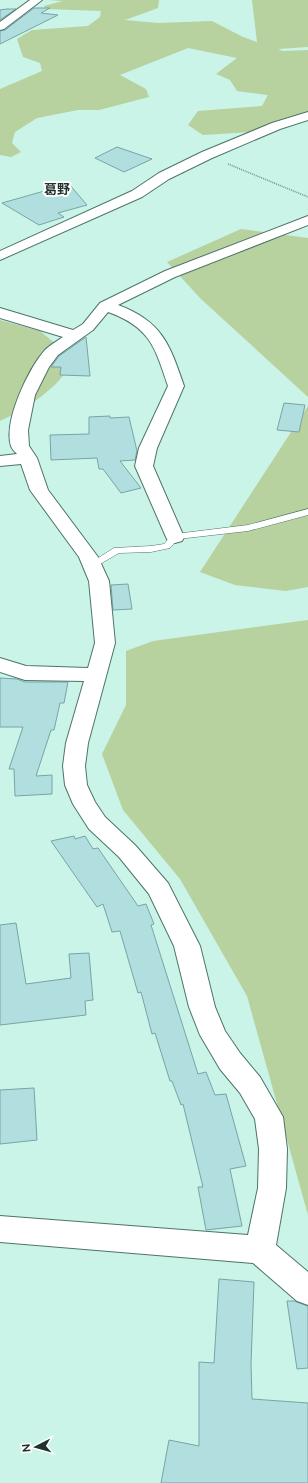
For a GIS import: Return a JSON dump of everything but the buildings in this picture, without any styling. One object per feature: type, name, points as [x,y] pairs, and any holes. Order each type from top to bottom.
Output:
[{"type":"street","points":[[0,27],[37,0]]},
{"type":"street","points":[[0,256],[137,194],[164,176],[207,155],[276,126],[308,116]]},
{"type":"street","points":[[260,1250],[272,1188],[273,1149],[269,1117],[250,1084],[230,1061],[214,1035],[202,1007],[187,946],[159,889],[127,851],[97,823],[84,804],[76,785],[74,766],[77,743],[105,643],[99,582],[88,557],[39,490],[28,458],[20,446],[19,430],[27,395],[41,366],[52,352],[88,327],[105,306],[170,274],[308,220]]},
{"type":"street","points":[[105,306],[144,323],[155,336],[172,372],[176,386],[148,448],[144,466],[174,537]]},
{"type":"street","points":[[0,313],[75,336]]},
{"type":"street","points":[[0,462],[28,458]]},
{"type":"street","points":[[0,665],[25,673],[95,675]]},
{"type":"street","points":[[0,1229],[260,1250],[308,1291]]},
{"type":"lane","points":[[92,566],[117,550],[151,550],[167,546],[174,537],[248,528],[308,512]]},
{"type":"path","points":[[207,155],[308,197]]},
{"type":"green space","points":[[48,0],[159,0],[158,8],[125,20],[158,23],[212,21],[243,37],[257,42],[252,0],[308,0],[308,47],[278,49],[283,51],[308,50],[308,112],[251,132],[203,135],[188,125],[198,111],[262,106],[268,95],[237,91],[230,80],[216,74],[237,58],[188,48],[120,75],[146,89],[149,97],[99,110],[78,110],[37,118],[15,132],[12,143],[21,152],[11,157],[0,155],[0,89],[42,71],[40,63],[23,57],[17,39],[32,30],[88,26],[100,17],[101,11],[46,9],[44,6],[63,1]]},
{"type":"green space","points":[[241,229],[308,238],[308,397],[201,299],[167,262]]},
{"type":"green space","points":[[0,320],[40,331],[68,354],[68,367],[61,378],[46,393],[18,412],[0,421]]},
{"type":"green space","points":[[308,406],[308,587],[286,591],[235,585],[200,572]]},
{"type":"green space","points":[[308,620],[308,1215],[247,996],[180,879],[123,810],[102,754],[126,705],[126,651],[153,641]]},
{"type":"district","name":"葛野","points":[[57,189]]}]
